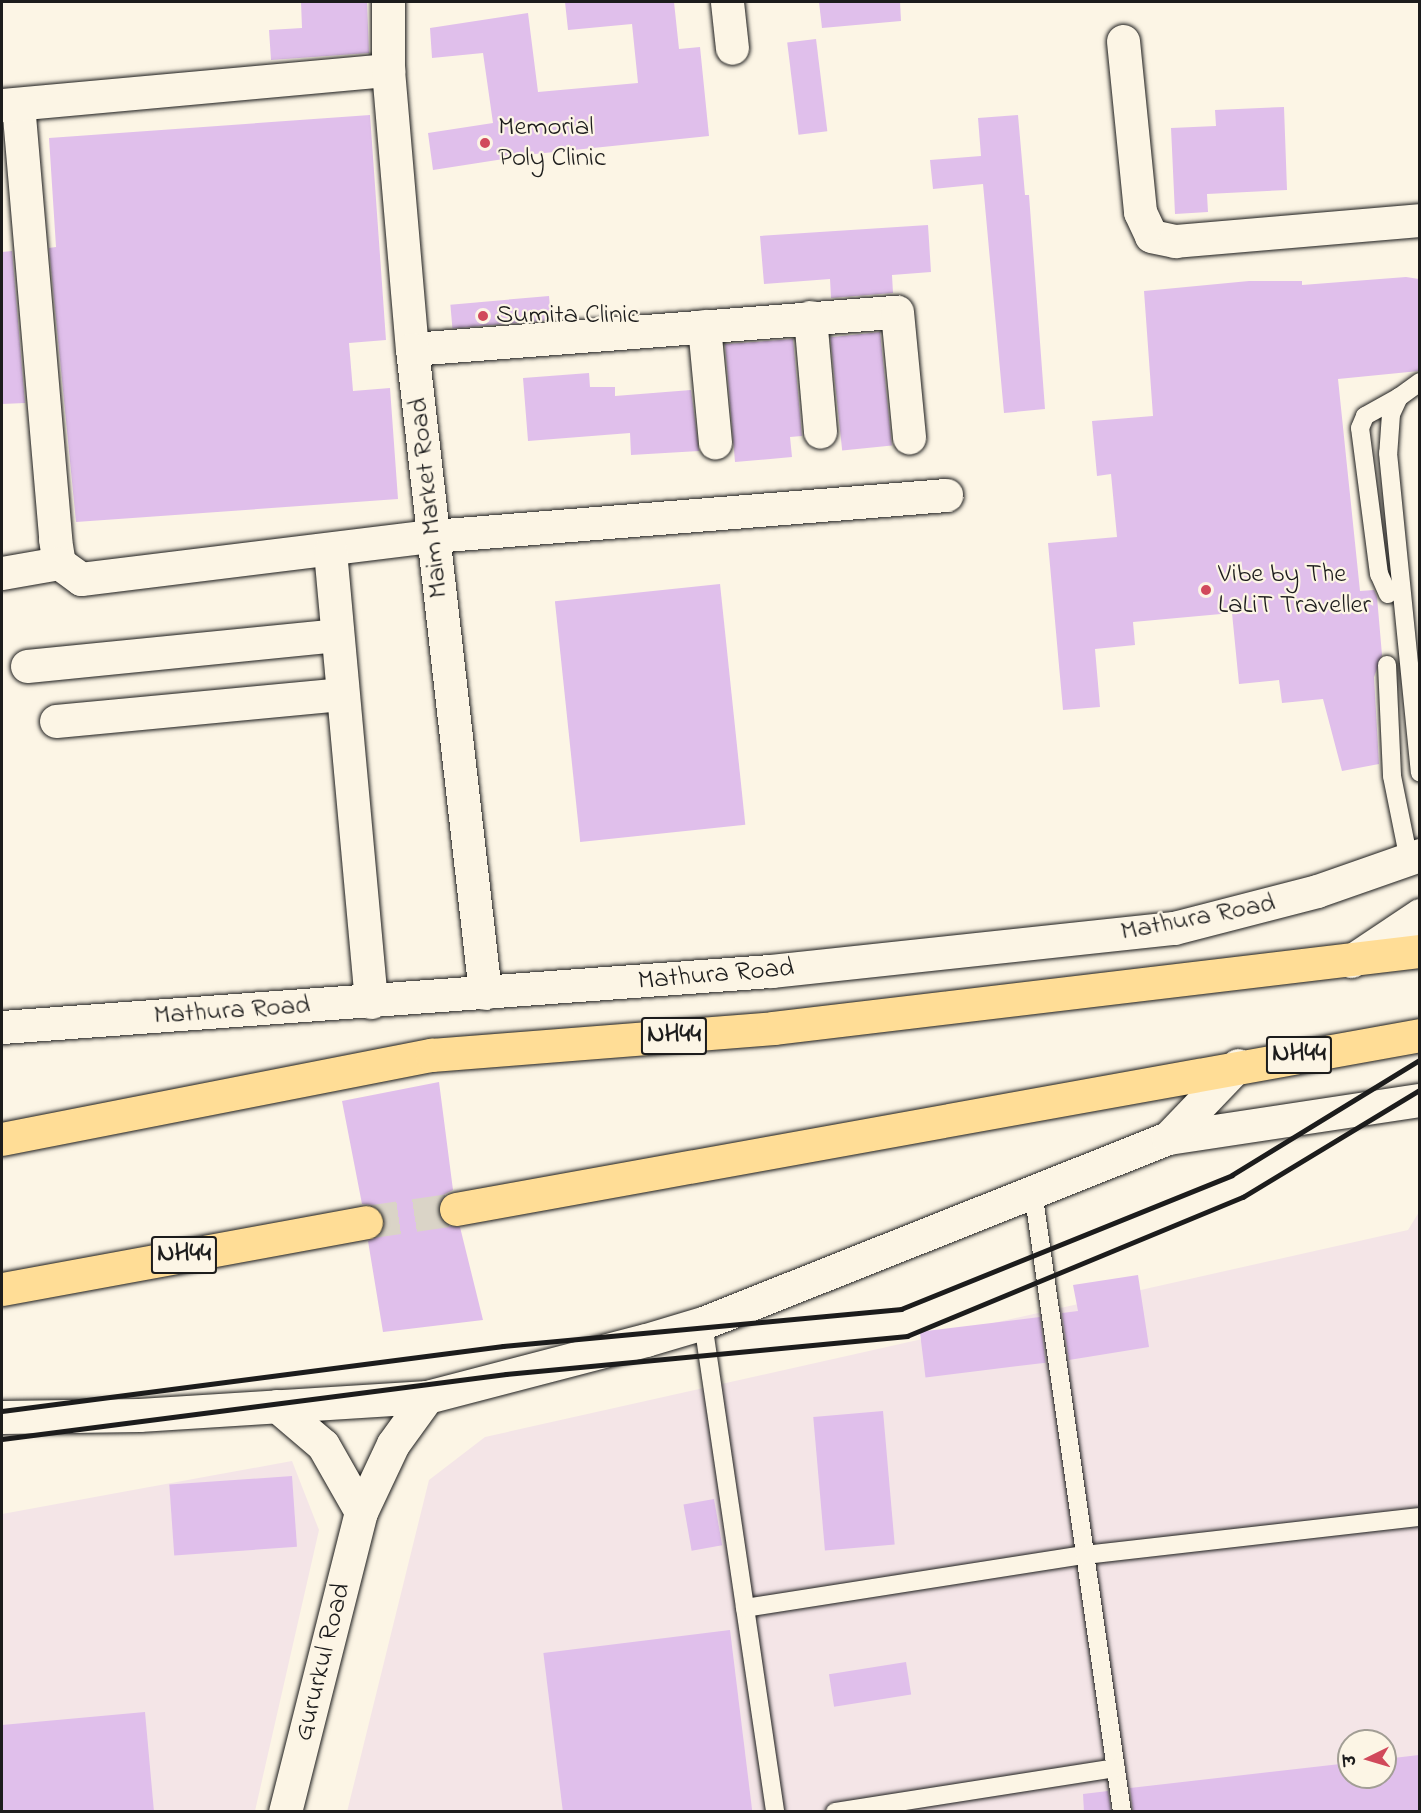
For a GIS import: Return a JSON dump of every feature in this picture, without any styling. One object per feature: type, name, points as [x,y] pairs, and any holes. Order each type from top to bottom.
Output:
[{"type":"highway","name":"Mathura Road","points":[[2,1139],[432,1055],[773,1028],[1351,961],[1419,951]]},
{"type":"highway","name":"NH44","points":[[456,1209],[1238,1065],[1419,1035]]},
{"type":"highway","name":"NH44","points":[[2,1289],[366,1222]]},
{"type":"street","name":"Maim Market Road","points":[[388,2],[388,70],[412,349],[485,993]]},
{"type":"street","points":[[727,2],[732,48]]},
{"type":"street","points":[[1124,41],[1140,212],[1150,236],[1175,241],[1419,220]]},
{"type":"street","points":[[59,563],[10,104],[388,70]]},
{"type":"street","points":[[412,349],[897,312],[909,437]]},
{"type":"street","points":[[810,317],[820,432]]},
{"type":"street","points":[[704,326],[715,442]]},
{"type":"street","points":[[2,573],[59,563],[81,579],[433,536],[946,495]]},
{"type":"street","points":[[330,550],[341,694],[371,1002]]},
{"type":"street","points":[[27,666],[336,635]]},
{"type":"street","points":[[56,721],[341,694]]},
{"type":"street","name":"Mathura Road","points":[[2,1027],[371,1002],[771,971],[1174,928],[1317,891],[1414,857]]},
{"type":"street","points":[[1351,961],[1419,915]]},
{"type":"street","points":[[1168,1138],[1238,1065]]},
{"type":"street","points":[[2,1417],[277,1406],[427,1397],[704,1323],[1168,1138],[1419,1101]]},
{"type":"street","name":"Gururkul Road","points":[[285,1812],[361,1512],[385,1458],[427,1397]]},
{"type":"street","points":[[277,1406],[323,1445],[361,1512]]},
{"type":"lane","points":[[1388,594],[1379,574],[1360,429],[1365,416],[1399,397],[1419,382]]},
{"type":"lane","points":[[1399,397],[1391,414],[1388,453],[1419,772]]},
{"type":"lane","points":[[1387,665],[1392,776],[1414,857]]},
{"type":"lane","points":[[1033,1191],[1122,1812]]},
{"type":"lane","points":[[704,1323],[775,1812]]},
{"type":"lane","points":[[745,1608],[1085,1555],[1419,1517]]},
{"type":"lane","points":[[836,1812],[1116,1768]]},
{"type":"shaded area","points":[[1419,1212],[1419,1811],[347,1812],[429,1480],[485,1437],[1408,1230]]},
{"type":"shaded area","points":[[292,1461],[319,1530],[255,1811],[2,1812],[2,1514]]},
{"type":"building","points":[[301,2],[367,2],[369,53],[271,60],[269,30],[302,28]]},
{"type":"building","points":[[565,2],[674,2],[679,49],[700,47],[709,136],[535,154],[433,170],[428,133],[493,123],[483,53],[432,58],[430,28],[528,13],[538,92],[638,83],[632,24],[568,30]]},
{"type":"building","points":[[819,2],[900,2],[901,21],[822,28]]},
{"type":"building","points":[[816,39],[827,131],[799,135],[787,43]]},
{"type":"building","points":[[1284,107],[1287,190],[1207,194],[1208,212],[1175,214],[1171,128],[1216,126],[1215,110]]},
{"type":"building","points":[[370,115],[386,340],[349,343],[353,391],[390,388],[398,499],[76,522],[49,248],[56,247],[49,138]]},
{"type":"building","points":[[1018,115],[1025,195],[1029,195],[1045,409],[1004,413],[983,184],[933,189],[930,160],[981,156],[978,118]]},
{"type":"building","points":[[928,225],[931,272],[892,275],[893,293],[831,298],[830,279],[764,284],[760,236]]},
{"type":"building","points":[[12,251],[25,403],[2,404],[2,252]]},
{"type":"building","name":"Vibe by The LaLiT Traveller","points":[[1406,277],[1419,279],[1419,371],[1338,379],[1360,591],[1374,590],[1377,597],[1382,655],[1374,677],[1379,764],[1342,771],[1323,699],[1282,703],[1279,680],[1239,684],[1232,613],[1133,622],[1135,645],[1095,649],[1100,707],[1063,710],[1048,543],[1117,537],[1111,474],[1097,476],[1092,421],[1153,416],[1144,291],[1249,281],[1302,281],[1302,285]]},
{"type":"building","points":[[549,296],[551,320],[452,329],[450,305]]},
{"type":"building","points":[[880,332],[892,445],[842,451],[830,337]]},
{"type":"building","points":[[793,339],[802,436],[790,437],[792,457],[735,462],[725,344]]},
{"type":"building","points":[[589,373],[590,387],[615,387],[615,396],[691,390],[699,451],[631,455],[630,433],[528,441],[523,378]]},
{"type":"building","points":[[720,584],[745,825],[580,842],[555,601]]},
{"type":"building","points":[[439,1082],[453,1190],[443,1195],[438,1213],[449,1226],[460,1227],[483,1320],[383,1332],[368,1241],[379,1236],[384,1219],[373,1205],[362,1204],[342,1101]]},
{"type":"building","points":[[1138,1275],[1149,1347],[1069,1360],[1062,1313],[1078,1311],[1073,1285]]},
{"type":"building","points":[[1040,1317],[1046,1363],[926,1377],[920,1332]]},
{"type":"building","points":[[883,1411],[895,1544],[825,1551],[813,1417]]},
{"type":"building","points":[[292,1476],[297,1547],[174,1555],[169,1485]]},
{"type":"building","points":[[714,1499],[722,1545],[692,1551],[683,1504]]},
{"type":"building","points":[[730,1630],[752,1812],[563,1812],[543,1653]]},
{"type":"building","points":[[906,1662],[911,1695],[834,1707],[829,1674]]},
{"type":"building","points":[[145,1712],[154,1812],[2,1812],[2,1725]]},
{"type":"building","points":[[1419,1755],[1419,1812],[1133,1812],[1130,1788],[1337,1764],[1337,1789],[1397,1789],[1397,1758]]},
{"type":"building","points":[[1108,1791],[1111,1812],[1084,1812],[1083,1794]]},
{"type":"tunnel","points":[[366,1222],[456,1209]]},
{"type":"railway","points":[[2,1411],[503,1346],[901,1309],[1232,1175],[1420,1060]]},
{"type":"railway","points":[[2,1439],[506,1374],[907,1336],[1243,1197],[1420,1090]]},
{"type":"place","name":"Memorial Poly Clinic","points":[[485,143]]},
{"type":"place","name":"Sumita Clinic","points":[[483,316]]},
{"type":"place","name":"Vibe by The LaLiT Traveller","points":[[1206,590]]}]
